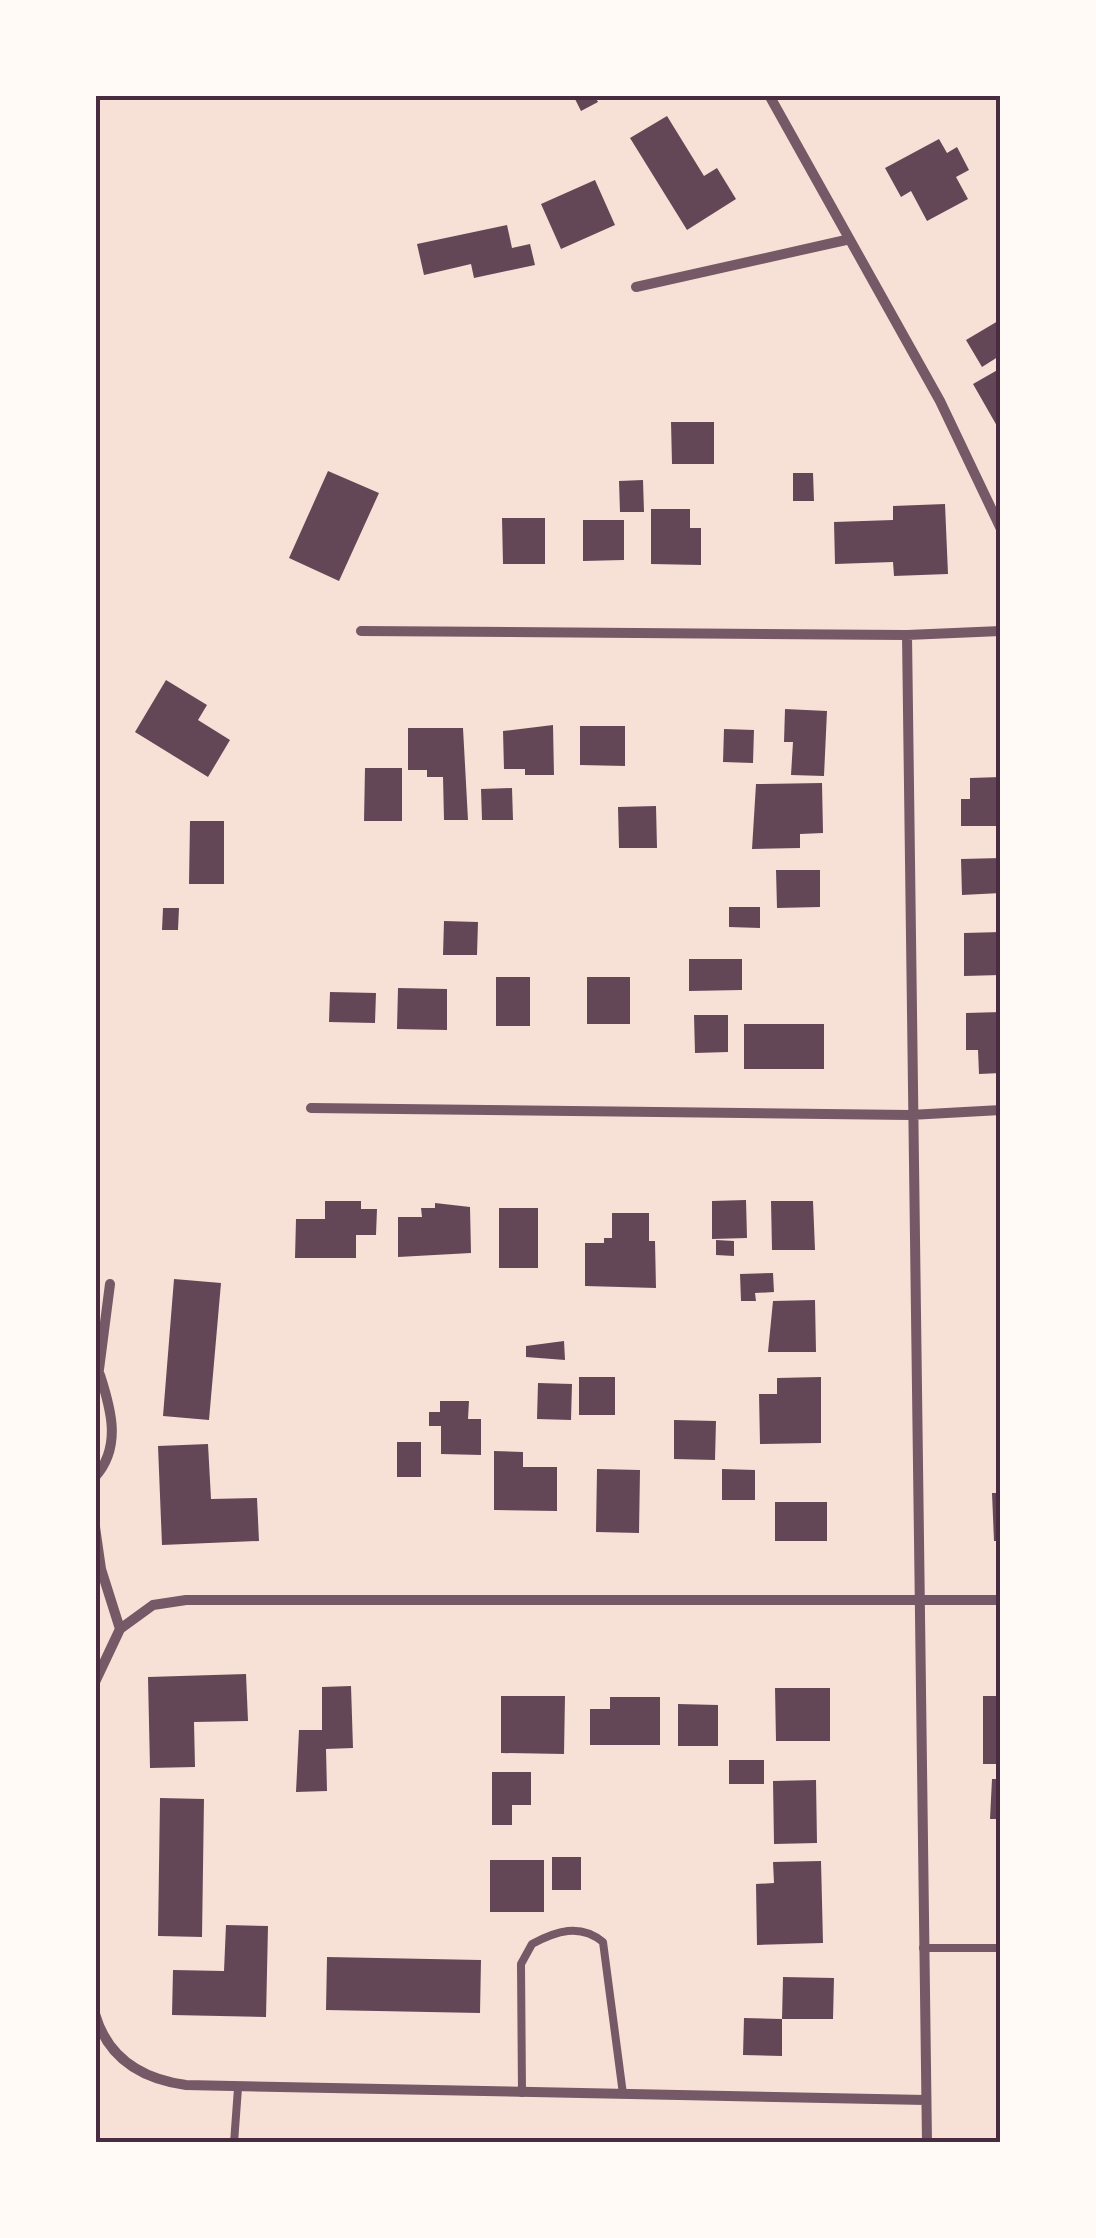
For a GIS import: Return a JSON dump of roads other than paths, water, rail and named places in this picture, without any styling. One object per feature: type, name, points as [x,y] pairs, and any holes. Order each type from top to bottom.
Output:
[{"type":"street","points":[[769,95],[846,240],[940,401],[1001,529]]},
{"type":"street","points":[[636,287],[846,240]]},
{"type":"street","points":[[362,630],[907,636],[1001,631]]},
{"type":"street","points":[[907,636],[910,1115],[926,2143]]},
{"type":"street","points":[[311,1108],[910,1115],[1001,1110]]},
{"type":"street","points":[[95,1477],[105,1466],[112,1433],[112,1414],[97,1378],[110,1284]]},
{"type":"street","points":[[95,1527],[101,1569],[120,1629]]},
{"type":"street","points":[[95,1682],[120,1629],[154,1605],[186,1600],[1001,1600]]},
{"type":"street","points":[[95,2014],[104,2038],[135,2070],[158,2080],[186,2085],[926,2100]]},
{"type":"lane","points":[[522,2093],[522,1964],[532,1944],[571,1930],[591,1932],[603,1942],[622,2094]]},
{"type":"lane","points":[[923,1948],[1001,1948]]},
{"type":"lane","points":[[234,2143],[238,2088]]}]
